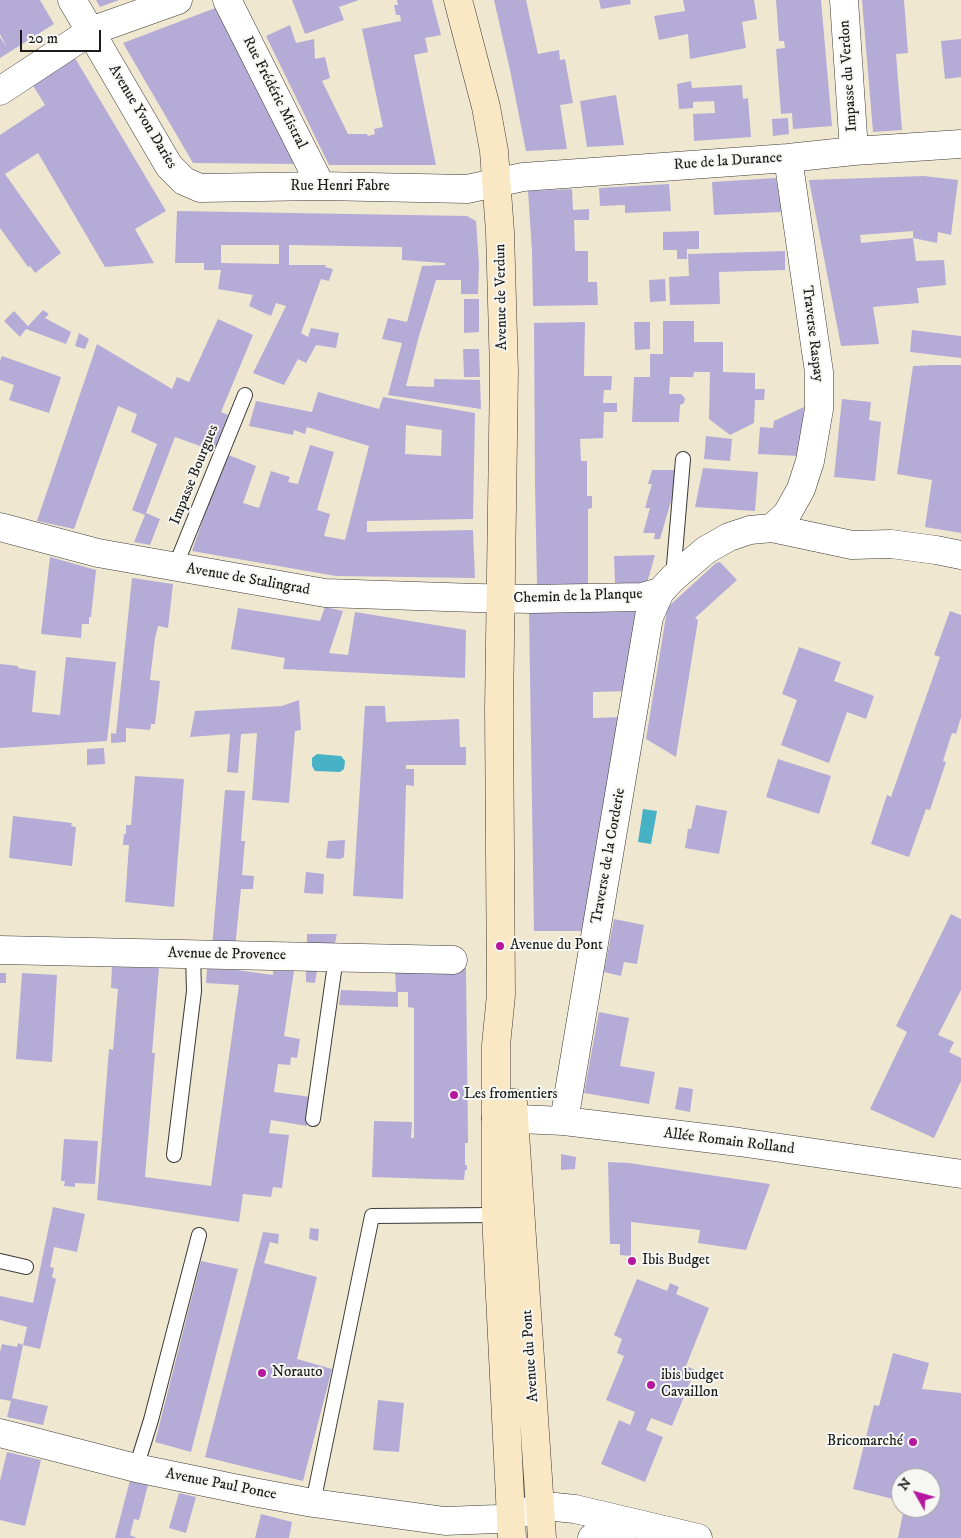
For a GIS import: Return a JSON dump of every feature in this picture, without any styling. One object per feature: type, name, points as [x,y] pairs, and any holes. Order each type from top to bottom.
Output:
[{"type":"main road","name":"Avenue de Verdun","points":[[458,0],[486,107],[494,151],[500,232],[504,371],[500,599]]},
{"type":"main road","name":"Avenue du Pont","points":[[500,599],[501,995],[496,1045],[505,1118],[541,1508],[542,1538]]},
{"type":"main road","name":"Avenue du Pont","points":[[505,1118],[496,1215],[512,1527]]},
{"type":"street","name":"Avenue Yvon Daries","points":[[72,0],[169,166],[184,181]]},
{"type":"street","points":[[0,92],[90,31],[178,0]]},
{"type":"street","name":"Rue Frédéric Mistral","points":[[227,0],[321,186]]},
{"type":"street","name":"Impasse du Verdon","points":[[844,0],[854,151]]},
{"type":"street","name":"Rue de la Durance","points":[[496,182],[523,176],[961,144]]},
{"type":"street","name":"Traverse Raspay","points":[[772,528],[786,514],[801,489],[810,461],[819,409],[819,372],[788,158]]},
{"type":"street","name":"Rue Henri Fabre","points":[[184,181],[200,188],[321,186],[466,188],[496,182]]},
{"type":"street","name":"Avenue de Stalingrad","points":[[0,527],[98,553],[325,593],[500,599]]},
{"type":"street","name":"Chemin de la Planque","points":[[500,599],[642,597],[666,585],[706,550],[729,537],[750,530],[772,528],[852,545],[890,544],[961,555]]},
{"type":"street","name":"Traverse de la Corderie","points":[[564,1122],[650,617],[666,585]]},
{"type":"street","name":"Avenue de Provence","points":[[0,950],[453,960]]},
{"type":"street","name":"Allée Romain Rolland","points":[[505,1118],[564,1122],[739,1142],[961,1174]]},
{"type":"street","name":"Avenue Paul Ponce","points":[[0,1433],[136,1468],[313,1503],[445,1521],[497,1519],[512,1527],[541,1508],[554,1507],[575,1509],[698,1538]]},
{"type":"street","name":"Avenue Paul Ponce","points":[[445,1521],[472,1538]]},
{"type":"street","points":[[592,1538],[604,1530],[636,1523]]},
{"type":"lane","name":"Impasse Bourgues","points":[[175,567],[245,395]]},
{"type":"lane","points":[[666,585],[682,458]]},
{"type":"lane","points":[[174,1155],[194,991],[193,954]]},
{"type":"lane","points":[[313,1119],[336,958]]},
{"type":"lane","points":[[313,1503],[372,1216],[496,1215]]},
{"type":"lane","points":[[136,1468],[151,1420],[199,1235]]},
{"type":"lane","points":[[0,1262],[26,1268]]},
{"type":"water","points":[[317,754],[341,756],[345,761],[344,769],[340,772],[315,771],[312,766],[312,758]]},
{"type":"water","points":[[643,809],[657,811],[651,844],[638,842]]},
{"type":"building","points":[[0,0],[40,0],[54,24],[0,58],[0,37],[7,48],[0,34]]},
{"type":"building","points":[[96,0],[119,0],[100,7]]},
{"type":"building","points":[[292,0],[359,0],[339,7],[344,20],[305,34]]},
{"type":"building","points":[[397,0],[432,0],[441,35],[425,38],[428,52],[414,55],[436,165],[329,165],[266,36],[290,25],[296,43],[314,39],[315,59],[325,57],[330,78],[322,81],[348,134],[367,134],[368,136],[375,134],[374,129],[383,127],[362,29],[401,21],[400,15],[396,15],[394,5],[398,5]]},
{"type":"building","points":[[494,0],[526,0],[538,54],[559,50],[560,60],[565,59],[573,103],[560,105],[567,149],[526,151]]},
{"type":"building","points":[[599,0],[630,0],[631,4],[601,9]]},
{"type":"building","points":[[683,0],[754,0],[757,19],[742,22],[746,48],[690,59],[688,34],[659,40],[654,16],[685,11]]},
{"type":"building","points":[[776,0],[821,0],[832,126],[793,129],[792,113],[781,114],[776,49],[785,48],[784,41],[779,41]]},
{"type":"building","points":[[862,0],[904,0],[908,53],[896,54],[902,130],[873,132]]},
{"type":"building","points":[[218,7],[298,164],[193,163],[123,43]]},
{"type":"building","points":[[961,39],[961,77],[945,79],[941,41]]},
{"type":"building","points":[[75,58],[166,211],[135,229],[154,263],[105,267],[38,153],[5,174],[61,253],[35,273],[30,266],[28,267],[0,228],[0,135],[45,105],[32,84]]},
{"type":"building","points":[[691,81],[692,88],[742,85],[743,99],[748,98],[751,137],[694,141],[693,114],[715,113],[714,101],[693,102],[693,108],[679,109],[677,84]]},
{"type":"building","points":[[616,95],[624,145],[587,147],[580,101]]},
{"type":"building","points":[[788,118],[789,134],[773,136],[772,119]]},
{"type":"building","points":[[924,176],[958,180],[951,235],[938,232],[937,243],[913,238],[916,261],[944,260],[946,285],[917,288],[919,303],[873,307],[879,344],[841,346],[809,180]],"holes":[[[913,231],[913,238],[861,243],[860,235]]]},
{"type":"building","points":[[776,178],[782,212],[714,215],[712,182]]},
{"type":"building","points":[[669,184],[671,211],[625,213],[625,205],[600,206],[599,188]]},
{"type":"building","points":[[572,189],[573,210],[589,209],[589,220],[574,220],[575,251],[588,251],[588,282],[597,282],[598,305],[533,306],[528,191]]},
{"type":"building","points":[[177,211],[467,216],[476,221],[479,264],[478,294],[461,294],[461,280],[436,280],[406,386],[434,387],[434,379],[480,380],[481,409],[388,395],[402,343],[382,339],[388,318],[407,322],[422,266],[445,265],[445,263],[402,260],[402,247],[289,245],[289,265],[326,265],[325,267],[333,269],[329,281],[321,279],[301,333],[308,337],[311,328],[339,333],[336,348],[316,345],[306,363],[298,359],[284,385],[253,373],[286,306],[276,303],[271,316],[249,306],[253,295],[218,289],[221,270],[204,270],[204,263],[175,263]],"holes":[[[221,245],[279,245],[279,264],[221,263]]]},
{"type":"building","points":[[699,231],[699,249],[687,249],[687,259],[677,259],[677,250],[663,250],[663,232]]},
{"type":"building","points":[[785,251],[785,270],[719,272],[720,304],[670,305],[669,277],[689,276],[688,254]]},
{"type":"building","points":[[665,279],[666,301],[650,302],[649,280]]},
{"type":"building","points":[[464,299],[479,299],[479,332],[464,333]]},
{"type":"building","points":[[43,310],[49,314],[45,318],[71,332],[66,344],[26,329],[20,337],[4,321],[14,311],[28,326]]},
{"type":"building","points":[[218,319],[253,335],[221,412],[228,415],[214,451],[175,437],[146,513],[160,519],[150,545],[134,542],[145,515],[132,510],[157,444],[131,432],[137,414],[118,406],[74,529],[37,521],[97,344],[172,389],[177,377],[189,382]]},
{"type":"building","points":[[663,321],[694,321],[694,342],[723,342],[723,372],[755,373],[755,389],[765,389],[764,400],[755,400],[754,423],[730,435],[709,419],[710,372],[694,372],[693,377],[670,377],[669,394],[681,394],[685,398],[684,403],[680,405],[679,422],[632,422],[634,377],[650,377],[650,354],[663,354]]},
{"type":"building","points":[[585,322],[584,376],[612,376],[611,390],[604,390],[603,403],[617,403],[617,412],[604,412],[603,438],[580,439],[581,461],[587,461],[587,496],[592,496],[592,508],[588,509],[588,584],[537,585],[534,323]]},
{"type":"building","points":[[634,322],[650,322],[650,349],[635,350]]},
{"type":"building","points":[[912,330],[961,336],[961,358],[910,352]]},
{"type":"building","points":[[79,333],[89,339],[85,349],[75,346]]},
{"type":"building","points":[[463,349],[479,349],[480,377],[464,377]]},
{"type":"building","points":[[2,356],[61,377],[49,413],[9,400],[14,385],[0,380],[0,361]]},
{"type":"building","points":[[961,365],[961,533],[925,527],[932,480],[897,474],[913,366]]},
{"type":"building","points":[[318,392],[379,409],[383,397],[475,413],[473,519],[367,521],[367,532],[473,530],[475,578],[336,576],[192,551],[226,454],[256,466],[243,503],[259,508],[271,471],[290,477],[288,482],[298,484],[310,445],[334,452],[317,510],[330,514],[324,536],[345,540],[369,446],[307,427],[305,434],[294,430],[293,435],[249,426],[256,401],[312,412]],"holes":[[[406,425],[442,430],[441,456],[405,454]]]},
{"type":"building","points":[[842,399],[871,402],[869,420],[881,422],[875,481],[834,477]]},
{"type":"building","points":[[804,407],[800,456],[758,454],[760,427],[773,428],[774,421]]},
{"type":"building","points":[[706,436],[732,439],[730,461],[704,459]]},
{"type":"building","points":[[703,468],[758,472],[755,511],[695,507]]},
{"type":"building","points":[[652,470],[680,470],[660,539],[654,539],[655,533],[643,533],[650,508],[645,508],[652,484],[648,484]]},
{"type":"building","points":[[655,555],[647,583],[615,584],[614,556]]},
{"type":"building","points":[[50,557],[96,570],[91,617],[89,617],[89,624],[82,624],[81,638],[41,634]]},
{"type":"building","points":[[720,562],[737,580],[695,618],[698,620],[676,757],[646,739],[667,610],[669,606],[716,563]]},
{"type":"building","points":[[132,578],[173,584],[168,628],[158,626],[155,638],[150,680],[160,681],[155,724],[151,724],[150,730],[126,728],[126,742],[111,743],[111,733],[116,734]]},
{"type":"building","points":[[325,607],[343,611],[329,653],[348,655],[355,612],[466,630],[465,678],[283,669],[285,658],[231,649],[238,608],[320,621]]},
{"type":"building","points":[[643,609],[630,691],[593,692],[593,718],[625,717],[589,931],[534,931],[529,613]]},
{"type":"building","points":[[950,611],[961,615],[961,717],[956,734],[952,733],[943,761],[946,762],[930,810],[926,809],[909,857],[871,844],[887,795],[891,797],[940,657],[934,655]]},
{"type":"building","points":[[799,647],[841,662],[834,681],[874,696],[866,719],[847,712],[829,763],[781,745],[797,700],[782,694]]},
{"type":"building","points":[[66,657],[116,662],[107,741],[0,748],[0,664],[36,671],[32,712],[60,715]]},
{"type":"building","points":[[299,700],[301,730],[295,731],[289,803],[252,800],[257,733],[241,734],[238,773],[227,772],[230,734],[190,737],[195,711],[282,706]]},
{"type":"building","points":[[365,706],[385,706],[386,722],[459,719],[460,747],[466,747],[466,765],[406,765],[406,769],[414,769],[414,786],[406,785],[403,899],[353,896]]},
{"type":"building","points":[[104,748],[105,764],[87,765],[87,749]]},
{"type":"building","points":[[778,759],[831,776],[819,814],[766,797]]},
{"type":"building","points":[[135,776],[184,779],[174,907],[125,902],[129,845],[123,845],[126,825],[131,825]]},
{"type":"building","points":[[225,790],[245,791],[241,841],[245,841],[242,875],[254,876],[253,889],[241,889],[235,948],[212,948]]},
{"type":"building","points":[[696,805],[727,811],[719,854],[685,848],[688,829],[691,829]]},
{"type":"building","points":[[13,816],[72,823],[71,826],[76,827],[72,866],[9,858]]},
{"type":"building","points":[[345,840],[344,857],[340,859],[326,858],[328,841]]},
{"type":"building","points":[[306,872],[324,874],[323,894],[304,893]]},
{"type":"building","points":[[951,914],[961,919],[961,990],[938,1035],[954,1042],[949,1052],[961,1058],[961,1081],[934,1138],[870,1109],[907,1032],[896,1026]]},
{"type":"building","points":[[614,919],[644,925],[637,964],[624,962],[621,976],[604,972]]},
{"type":"building","points":[[307,934],[337,934],[333,952],[307,952]]},
{"type":"building","points":[[112,967],[159,968],[152,1053],[155,1053],[145,1177],[211,1186],[239,985],[206,983],[207,969],[237,970],[273,975],[273,971],[294,971],[284,1036],[300,1039],[297,1058],[291,1057],[290,1065],[278,1064],[274,1092],[311,1097],[307,1126],[271,1120],[269,1133],[289,1135],[282,1188],[273,1187],[271,1197],[243,1194],[239,1222],[97,1200],[109,1049],[113,1050],[118,989],[111,988]]},
{"type":"building","points":[[395,968],[466,968],[468,1143],[465,1143],[465,1165],[467,1165],[467,1170],[465,1170],[464,1180],[372,1177],[374,1121],[412,1122],[411,1138],[414,1138],[414,1008],[408,1007],[408,992],[398,992],[398,1007],[339,1005],[341,990],[396,992]]},
{"type":"building","points":[[306,970],[317,970],[315,983],[306,982]]},
{"type":"building","points":[[0,973],[6,973],[6,983],[0,983]]},
{"type":"building","points":[[22,973],[57,975],[52,1062],[16,1059]]},
{"type":"building","points":[[599,1012],[629,1018],[620,1066],[655,1072],[649,1104],[584,1093]]},
{"type":"building","points":[[679,1087],[693,1089],[690,1112],[675,1109]]},
{"type":"building","points":[[64,1139],[98,1141],[95,1184],[75,1183],[75,1187],[64,1186],[65,1181],[61,1181]]},
{"type":"building","points":[[561,1154],[576,1157],[575,1169],[561,1170]]},
{"type":"building","points":[[608,1162],[629,1163],[770,1184],[746,1250],[698,1243],[700,1230],[631,1222],[631,1256],[620,1255],[620,1244],[610,1244]]},
{"type":"building","points":[[53,1207],[85,1214],[77,1252],[54,1247],[50,1267],[54,1268],[52,1277],[56,1279],[40,1349],[23,1345],[27,1327],[0,1320],[0,1296],[33,1303]]},
{"type":"building","points":[[310,1228],[319,1229],[318,1241],[309,1239]]},
{"type":"building","points":[[263,1232],[279,1234],[278,1244],[270,1242],[264,1263],[317,1277],[297,1359],[332,1369],[303,1481],[205,1457]]},
{"type":"building","points":[[201,1261],[238,1269],[191,1452],[155,1442]]},
{"type":"building","name":"ibis budget Cavaillon","points":[[637,1279],[667,1291],[670,1283],[679,1287],[676,1294],[709,1308],[686,1366],[695,1370],[672,1426],[651,1418],[646,1430],[663,1437],[645,1482],[601,1464],[619,1420],[630,1425],[635,1412],[606,1400],[624,1356],[617,1353],[622,1339],[614,1335]]},
{"type":"building","points":[[18,1343],[23,1345],[12,1398],[48,1406],[43,1425],[7,1417],[11,1401],[0,1399],[0,1352],[2,1344],[17,1347]]},
{"type":"building","name":"Bricomarché","points":[[893,1353],[929,1363],[922,1389],[961,1393],[961,1538],[898,1538],[902,1518],[941,1518],[941,1468],[891,1468],[891,1498],[853,1489],[874,1405],[879,1406]]},
{"type":"building","points":[[378,1400],[404,1403],[399,1452],[373,1450]]},
{"type":"building","points":[[7,1452],[41,1460],[25,1526],[0,1520],[0,1481]]},
{"type":"building","points":[[130,1480],[148,1485],[139,1520],[134,1519],[130,1535],[137,1538],[115,1538]]},
{"type":"building","points":[[179,1493],[196,1497],[186,1533],[169,1528]]},
{"type":"building","points":[[261,1514],[292,1522],[289,1538],[255,1538]]},
{"type":"place","name":"Avenue du Pont","points":[[500,946]]},
{"type":"place","name":"Les fromentiers","points":[[454,1095]]},
{"type":"place","name":"Ibis Budget","points":[[632,1261]]},
{"type":"place","name":"Norauto","points":[[262,1373]]},
{"type":"place","name":"ibis budget Cavaillon","points":[[651,1385]]},
{"type":"place","name":"Bricomarché","points":[[913,1442]]}]
